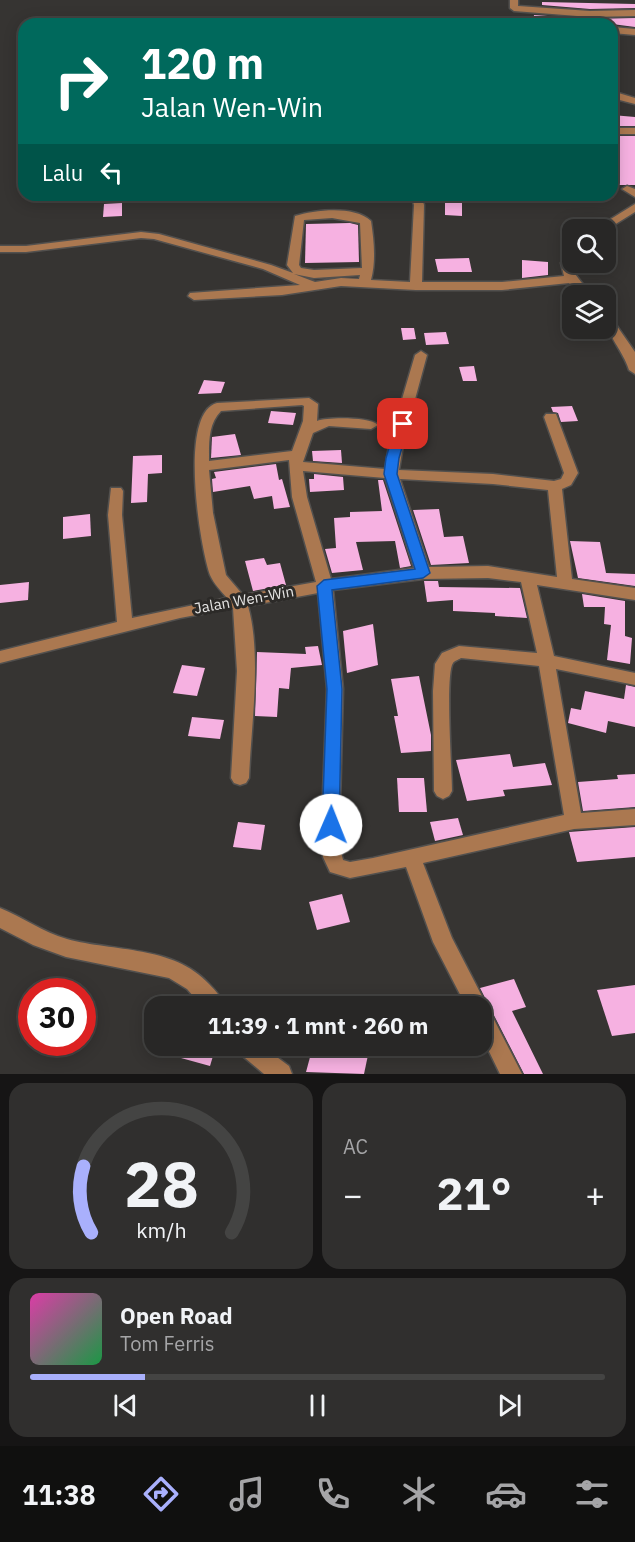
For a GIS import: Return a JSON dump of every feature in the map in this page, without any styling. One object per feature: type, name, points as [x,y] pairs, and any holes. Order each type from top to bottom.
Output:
[{"type":"street","points":[[514,0],[514,8],[590,14],[632,14]]},
{"type":"street","points":[[623,2],[632,14]]},
{"type":"street","points":[[618,31],[635,32]]},
{"type":"street","points":[[618,97],[635,100]]},
{"type":"street","points":[[618,131],[635,131]]},
{"type":"street","points":[[416,286],[418,201]]},
{"type":"street","points":[[616,219],[635,207]]},
{"type":"street","points":[[366,277],[369,248],[364,221],[360,217],[306,215],[299,218],[293,265],[297,271],[366,277],[416,286],[502,286],[572,279]]},
{"type":"street","points":[[0,249],[26,249],[141,235],[155,236],[267,267],[314,286]]},
{"type":"street","points":[[569,273],[577,285]]},
{"type":"street","points":[[194,296],[282,291],[366,277]]},
{"type":"street","points":[[616,334],[631,356],[635,370]]},
{"type":"street","points":[[421,355],[397,440],[391,474],[423,573]]},
{"type":"street","points":[[240,778],[245,685],[244,635],[239,602],[218,578],[202,466],[202,432],[211,410],[217,407],[304,401],[311,404],[312,413],[297,460],[303,506],[324,586],[334,689],[332,857],[338,866],[350,870],[574,821],[635,817]]},
{"type":"street","points":[[202,466],[297,460],[391,474],[466,477],[555,486],[566,482],[570,473],[566,453],[551,417]]},
{"type":"street","points":[[308,430],[327,422],[371,425]]},
{"type":"street","points":[[555,486],[565,584]]},
{"type":"street","points":[[116,491],[115,515],[125,624]]},
{"type":"street","name":"Jalan Wen-Win","points":[[0,657],[125,624],[324,586],[423,573],[488,572],[635,594]]},
{"type":"street","points":[[527,577],[542,627],[566,785],[574,821]]},
{"type":"street","points":[[443,791],[441,691],[443,664],[448,657],[459,652],[493,654],[548,661],[635,679]]},
{"type":"street","points":[[412,858],[443,942],[472,996]]},
{"type":"street","points":[[0,917],[46,944],[146,962],[180,972],[206,996]]},
{"type":"street","points":[[492,1036],[511,1074]]},
{"type":"street","points":[[258,1056],[281,1074]]},
{"type":"building","points":[[542,2],[635,4],[635,8],[590,9],[542,5]]},
{"type":"building","points":[[534,15],[576,18],[534,18]]},
{"type":"building","points":[[618,18],[635,18],[635,27],[618,25]]},
{"type":"building","points":[[618,116],[635,117],[635,126],[618,126]]},
{"type":"building","points":[[618,136],[635,136],[635,185],[618,185]]},
{"type":"building","points":[[445,202],[462,203],[462,216],[445,215]]},
{"type":"building","points":[[122,203],[122,216],[103,217],[104,204]]},
{"type":"building","points":[[350,223],[358,225],[359,262],[305,263],[306,224]]},
{"type":"building","points":[[469,258],[472,272],[438,272],[435,259]]},
{"type":"building","points":[[522,260],[548,262],[548,275],[522,278]]},
{"type":"building","points":[[401,328],[414,328],[416,339],[403,340]]},
{"type":"building","points":[[446,332],[449,344],[426,345],[424,333]]},
{"type":"building","points":[[474,366],[477,381],[463,381],[459,367]]},
{"type":"building","points":[[204,380],[225,382],[221,393],[198,394]]},
{"type":"building","points":[[572,406],[578,421],[561,422],[558,413],[553,412],[551,407]]},
{"type":"building","points":[[271,411],[296,413],[293,425],[268,423]]},
{"type":"building","points":[[235,434],[241,455],[211,458],[212,437]]},
{"type":"building","points":[[341,450],[342,463],[313,461],[312,451]]},
{"type":"building","points":[[162,455],[162,473],[148,474],[147,502],[131,503],[133,456]]},
{"type":"building","points":[[276,464],[279,480],[282,479],[290,507],[274,509],[272,496],[254,499],[250,486],[213,492],[212,479],[216,478],[214,472]]},
{"type":"building","points":[[314,474],[343,477],[344,490],[310,492],[309,479],[314,479]]},
{"type":"building","points":[[378,480],[383,480],[411,566],[400,568],[395,541],[356,542],[363,570],[332,573],[325,549],[336,548],[334,518],[350,517],[350,512],[382,511]]},
{"type":"building","points":[[439,509],[444,537],[463,536],[469,563],[431,565],[413,510]]},
{"type":"building","points":[[90,514],[91,536],[63,539],[63,517]]},
{"type":"building","points":[[570,541],[600,542],[606,573],[635,574],[635,586],[578,578]]},
{"type":"building","points":[[264,558],[267,565],[280,563],[286,585],[253,591],[245,561]]},
{"type":"building","points":[[424,581],[438,581],[439,587],[520,588],[527,618],[495,616],[495,613],[453,611],[453,600],[427,602]]},
{"type":"building","points":[[29,582],[28,600],[0,603],[0,585]]},
{"type":"building","points":[[582,594],[625,601],[625,636],[632,638],[630,664],[607,660],[611,625],[604,624],[605,607],[584,607]]},
{"type":"building","points":[[373,624],[378,665],[347,673],[343,631]]},
{"type":"building","points":[[318,646],[322,665],[291,668],[289,689],[279,688],[277,717],[255,716],[257,652],[306,654],[305,647]]},
{"type":"building","points":[[182,665],[205,668],[197,696],[173,693]]},
{"type":"building","points":[[419,676],[431,735],[431,751],[401,753],[394,716],[398,716],[391,679]]},
{"type":"building","points":[[626,685],[635,687],[635,727],[608,721],[606,733],[568,723],[571,708],[581,710],[585,691],[624,699]]},
{"type":"building","points":[[192,717],[224,720],[220,739],[188,736]]},
{"type":"building","points":[[510,754],[513,767],[545,763],[552,785],[503,790],[505,796],[467,801],[456,760]]},
{"type":"building","points":[[635,774],[635,807],[583,811],[578,782],[618,779],[617,775]]},
{"type":"building","points":[[397,778],[424,778],[427,812],[399,812]]},
{"type":"building","points":[[458,818],[463,835],[435,841],[430,822]]},
{"type":"building","points":[[238,822],[265,825],[261,850],[233,847]]},
{"type":"building","points":[[635,827],[635,857],[577,862],[569,832]]},
{"type":"building","points":[[342,894],[350,922],[317,930],[309,902]]},
{"type":"building","points":[[514,979],[526,1007],[512,1011],[543,1074],[524,1074],[492,1011],[492,996],[484,996],[480,988]]},
{"type":"building","points":[[635,985],[635,1033],[612,1036],[597,990]]},
{"type":"building","points":[[182,1056],[213,1056],[210,1066],[181,1058]]},
{"type":"building","points":[[310,1056],[368,1056],[364,1074],[306,1072]]},
{"type":"route","points":[[331,825],[334,689],[324,586],[423,573],[391,474],[397,440],[403,424]]}]
